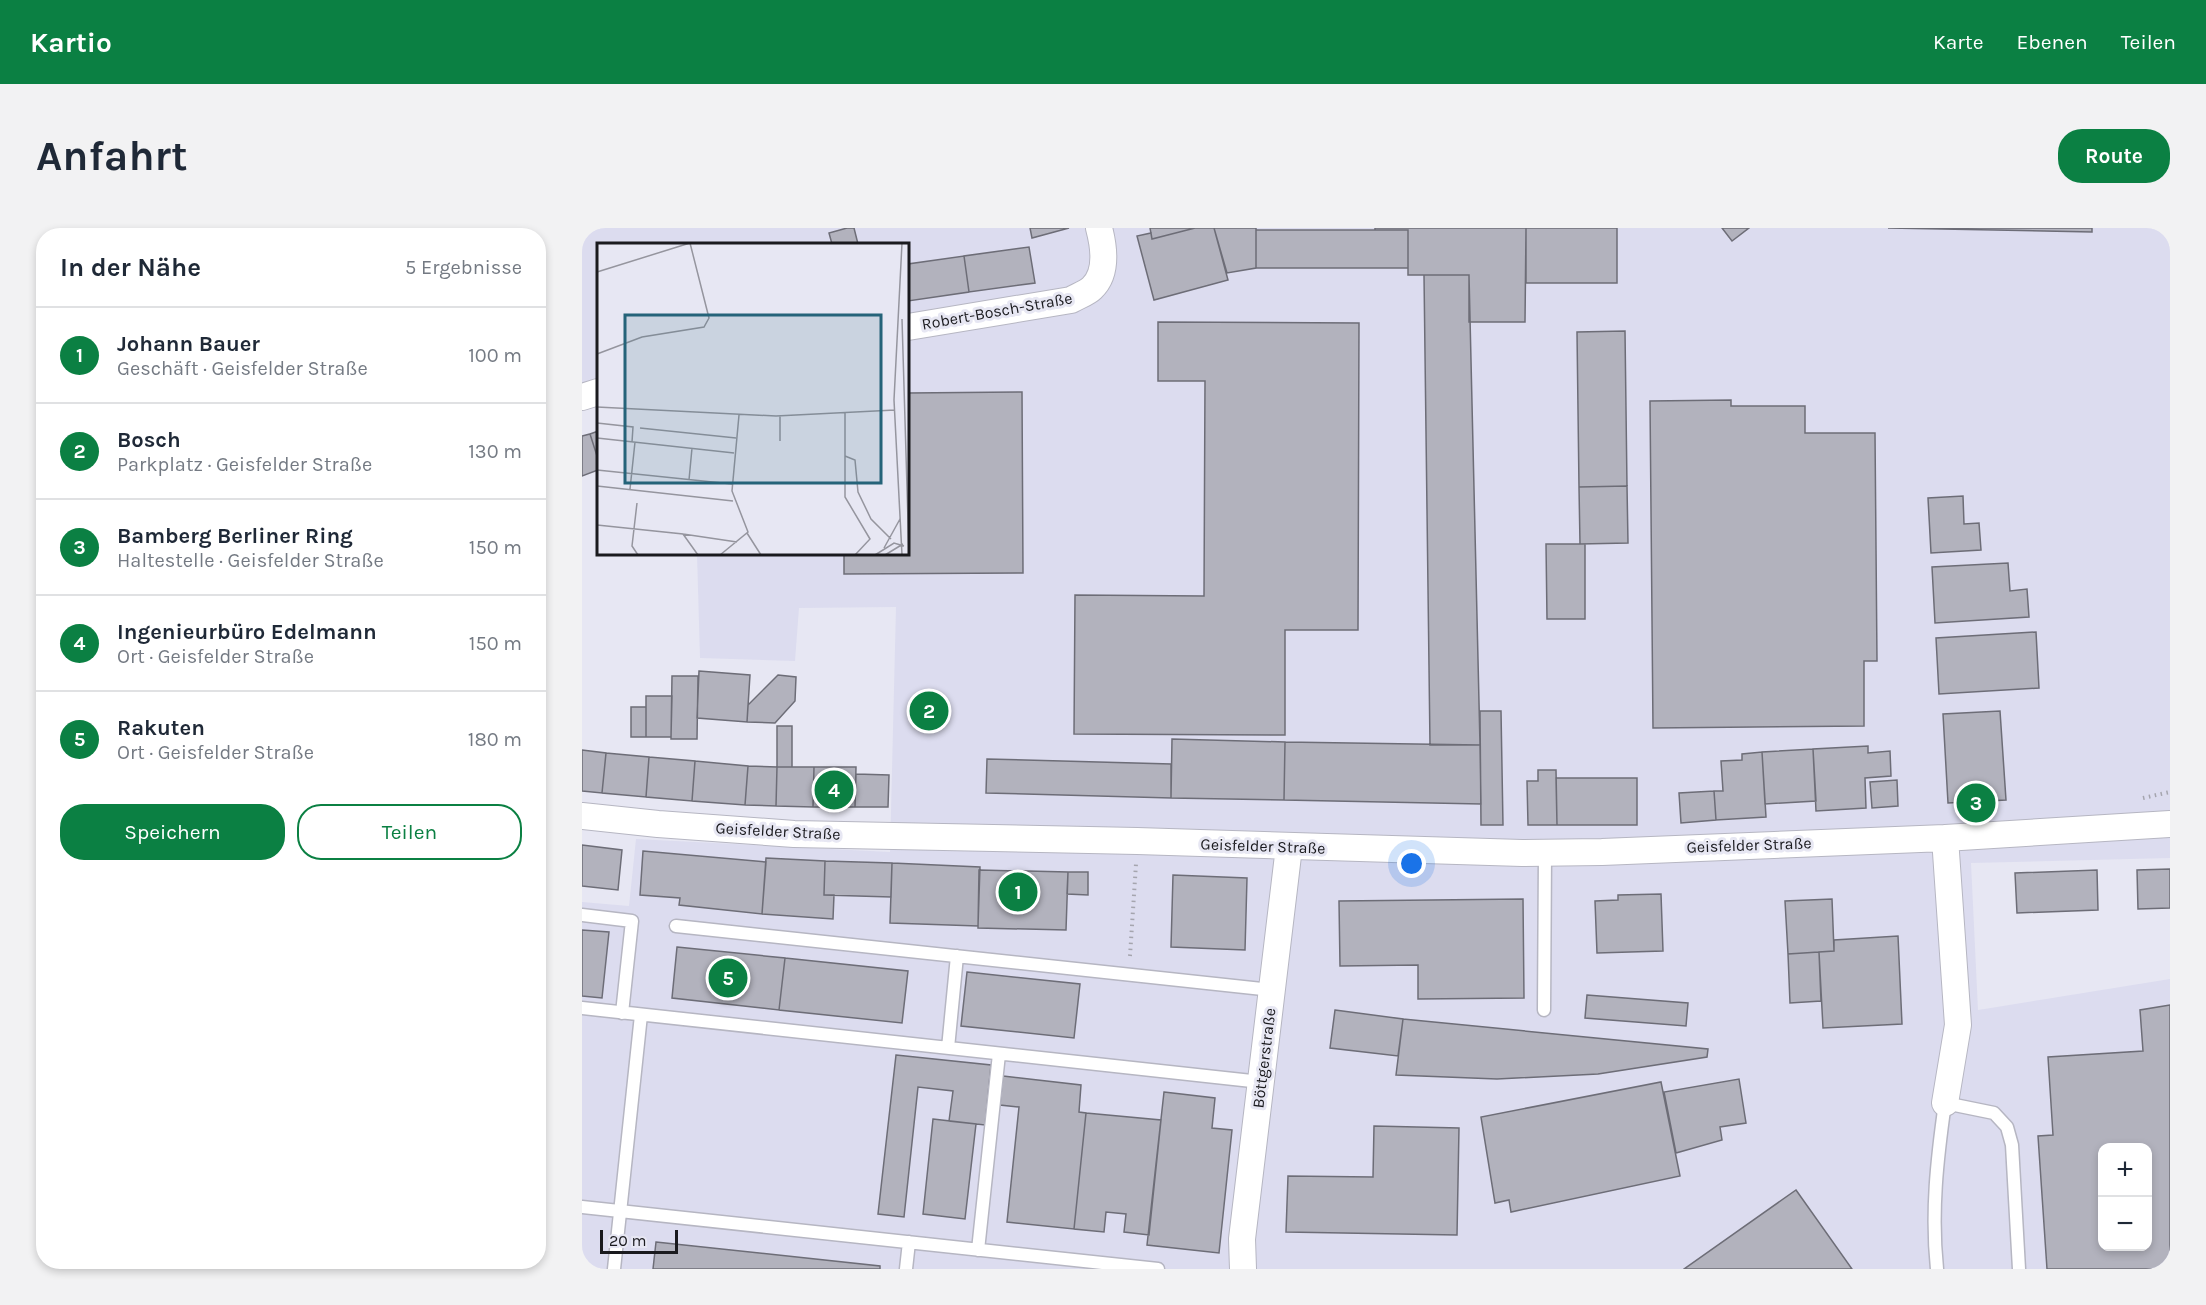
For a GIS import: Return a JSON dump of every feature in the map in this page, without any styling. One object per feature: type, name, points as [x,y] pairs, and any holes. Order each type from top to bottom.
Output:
[{"type":"street","name":"Robert-Bosch-Straße","points":[[909,327],[1071,300],[1093,287],[1103,270],[1103,244],[1099,228]]},
{"type":"street","points":[[582,397],[597,392]]},
{"type":"street","name":"Geisfelder Straße","points":[[582,816],[794,834],[1545,853],[1945,838],[2170,824]]},
{"type":"street","points":[[1945,838],[1958,1025],[1945,1103]]},
{"type":"street","name":"Böttgerstraße","points":[[1243,1269],[1242,1239],[1289,847]]},
{"type":"lane","points":[[1544,1010],[1545,853]]},
{"type":"lane","points":[[582,915],[632,921],[622,1013]]},
{"type":"lane","points":[[676,926],[1272,990]]},
{"type":"lane","points":[[948,1048],[957,956]]},
{"type":"lane","points":[[582,1008],[1261,1082]]},
{"type":"lane","points":[[614,1269],[641,1015]]},
{"type":"lane","points":[[978,1250],[999,1054]]},
{"type":"lane","points":[[1936,1269],[1934,1211],[1936,1167],[1945,1103],[1994,1113],[2007,1127],[2012,1144],[2019,1269]]},
{"type":"lane","points":[[582,1207],[1158,1269]]},
{"type":"lane","points":[[906,1269],[909,1242]]},
{"type":"path","points":[[1128,974],[1137,841]]},
{"type":"shaded area","points":[[582,228],[2170,228],[2170,858],[1971,863],[1978,1010],[2170,979],[2170,1269],[582,1269],[582,902],[629,906],[636,839],[890,852],[896,607],[799,608],[795,661],[700,658],[697,555],[909,555],[909,243],[597,243],[597,402],[582,409]]},
{"type":"building","points":[[854,228],[858,243],[832,243],[829,233]]},
{"type":"building","points":[[1030,228],[1069,228],[1032,238]]},
{"type":"building","points":[[1150,228],[1195,228],[1152,239]]},
{"type":"building","points":[[1195,228],[1214,228],[1228,280],[1154,300],[1137,236],[1151,233],[1152,239]]},
{"type":"building","points":[[1214,228],[1256,228],[1256,268],[1227,273]]},
{"type":"building","points":[[1375,228],[1526,228],[1525,322],[1469,322],[1469,275],[1408,275],[1408,230],[1375,230]]},
{"type":"building","points":[[1526,228],[1617,228],[1617,283],[1526,283]]},
{"type":"building","points":[[1722,228],[1749,228],[1732,241]]},
{"type":"building","points":[[1888,228],[2092,228],[2092,232]]},
{"type":"building","points":[[1256,230],[1408,230],[1408,268],[1256,268]]},
{"type":"building","points":[[1029,247],[1035,283],[969,292],[964,256]]},
{"type":"building","points":[[964,256],[969,292],[909,301],[909,264]]},
{"type":"building","points":[[1424,275],[1469,275],[1480,745],[1430,745]]},
{"type":"building","points":[[1158,322],[1359,323],[1358,630],[1285,630],[1285,735],[1074,734],[1075,595],[1204,596],[1205,381],[1158,381]]},
{"type":"building","points":[[1625,331],[1627,486],[1579,487],[1577,332]]},
{"type":"building","points":[[1022,392],[1023,573],[844,574],[844,555],[909,555],[909,393]]},
{"type":"building","points":[[1731,400],[1731,406],[1805,406],[1805,433],[1875,433],[1877,661],[1864,661],[1864,726],[1653,728],[1650,401]]},
{"type":"building","points":[[597,431],[597,456],[590,434]]},
{"type":"building","points":[[590,434],[597,456],[597,470],[582,476],[582,436]]},
{"type":"building","points":[[1627,486],[1628,543],[1580,544],[1579,487]]},
{"type":"building","points":[[1963,496],[1964,524],[1979,523],[1981,550],[1931,553],[1928,498]]},
{"type":"building","points":[[1546,544],[1585,544],[1585,619],[1547,619]]},
{"type":"building","points":[[2008,563],[2010,591],[2027,589],[2029,617],[1935,623],[1932,567]]},
{"type":"building","points":[[2036,632],[2039,688],[1939,694],[1936,638]]},
{"type":"building","points":[[699,671],[750,675],[747,722],[697,718]]},
{"type":"building","points":[[778,675],[796,677],[795,701],[775,723],[747,722],[748,705]]},
{"type":"building","points":[[672,676],[698,676],[697,739],[671,739]]},
{"type":"building","points":[[646,696],[672,696],[671,737],[646,737]]},
{"type":"building","points":[[631,707],[646,707],[646,737],[631,737]]},
{"type":"building","points":[[1480,711],[1501,711],[1503,825],[1481,825]]},
{"type":"building","points":[[2000,711],[2006,800],[1948,803],[1943,714]]},
{"type":"building","points":[[777,726],[792,726],[792,767],[777,767]]},
{"type":"building","points":[[1172,739],[1285,742],[1284,800],[1171,798]]},
{"type":"building","points":[[1285,742],[1480,745],[1481,804],[1284,800]]},
{"type":"building","points":[[1868,746],[1868,753],[1890,751],[1891,776],[1865,778],[1866,808],[1816,811],[1813,749]]},
{"type":"building","points":[[1813,749],[1816,801],[1765,804],[1762,752]]},
{"type":"building","points":[[582,750],[606,753],[602,793],[582,791]]},
{"type":"building","points":[[1762,752],[1766,817],[1716,820],[1714,791],[1723,791],[1721,761],[1742,760],[1742,754]]},
{"type":"building","points":[[606,753],[649,757],[646,797],[602,793]]},
{"type":"building","points":[[649,757],[695,761],[692,801],[646,797]]},
{"type":"building","points":[[987,759],[1171,764],[1171,798],[986,793]]},
{"type":"building","points":[[695,761],[748,766],[745,805],[692,801]]},
{"type":"building","points":[[748,766],[777,767],[776,806],[745,805]]},
{"type":"building","points":[[777,767],[814,767],[813,807],[776,806]]},
{"type":"building","points":[[814,767],[856,767],[855,807],[813,807]]},
{"type":"building","points":[[1538,770],[1556,770],[1557,825],[1528,825],[1527,781],[1538,781]]},
{"type":"building","points":[[856,774],[889,775],[888,807],[855,807]]},
{"type":"building","points":[[1556,778],[1637,778],[1637,825],[1557,825]]},
{"type":"building","points":[[1897,780],[1898,806],[1872,808],[1870,782]]},
{"type":"building","points":[[1714,791],[1716,820],[1681,823],[1679,793]]},
{"type":"building","points":[[582,845],[622,850],[618,890],[582,886]]},
{"type":"building","points":[[643,851],[766,862],[762,914],[679,905],[680,898],[640,895]]},
{"type":"building","points":[[766,858],[825,861],[824,895],[834,895],[833,919],[762,914]]},
{"type":"building","points":[[825,861],[892,863],[891,897],[824,895]]},
{"type":"building","points":[[892,863],[980,867],[978,926],[890,923]]},
{"type":"building","points":[[2170,869],[2170,908],[2138,909],[2137,870]]},
{"type":"building","points":[[979,870],[1068,872],[1066,930],[978,928]]},
{"type":"building","points":[[2097,870],[2098,910],[2017,913],[2015,873]]},
{"type":"building","points":[[1068,872],[1088,872],[1088,895],[1067,894]]},
{"type":"building","points":[[1173,875],[1247,878],[1245,950],[1171,947]]},
{"type":"building","points":[[1661,894],[1663,951],[1597,953],[1595,901],[1618,900],[1618,895]]},
{"type":"building","points":[[1523,899],[1524,998],[1418,999],[1418,965],[1340,966],[1339,901]]},
{"type":"building","points":[[1832,899],[1834,951],[1788,954],[1785,901]]},
{"type":"building","points":[[582,930],[609,932],[602,998],[582,996]]},
{"type":"building","points":[[1898,936],[1902,1024],[1823,1028],[1819,952],[1834,951],[1834,940]]},
{"type":"building","points":[[677,947],[785,958],[779,1010],[672,998]]},
{"type":"building","points":[[1819,952],[1821,1001],[1790,1003],[1788,954]]},
{"type":"building","points":[[785,958],[908,971],[902,1023],[779,1010]]},
{"type":"building","points":[[967,972],[1080,984],[1074,1038],[961,1026]]},
{"type":"building","points":[[1587,995],[1688,1003],[1686,1026],[1585,1018]]},
{"type":"building","points":[[2170,1005],[2170,1269],[2047,1269],[2038,1136],[2053,1135],[2048,1057],[2143,1051],[2140,1010]]},
{"type":"building","points":[[1335,1010],[1403,1019],[1398,1056],[1330,1048]]},
{"type":"building","points":[[1403,1019],[1708,1049],[1707,1057],[1598,1074],[1497,1079],[1396,1075]]},
{"type":"building","points":[[896,1055],[991,1065],[985,1125],[949,1121],[953,1091],[918,1087],[904,1217],[878,1214]]},
{"type":"building","points":[[1003,1076],[1081,1085],[1079,1112],[1086,1113],[1074,1229],[1007,1222],[1019,1107],[1000,1105]]},
{"type":"building","points":[[1739,1079],[1746,1123],[1720,1127],[1722,1140],[1676,1153],[1664,1092]]},
{"type":"building","points":[[1661,1082],[1680,1176],[1511,1212],[1509,1200],[1495,1203],[1481,1117]]},
{"type":"building","points":[[1164,1092],[1215,1098],[1212,1128],[1232,1130],[1219,1253],[1147,1245]]},
{"type":"building","points":[[1086,1113],[1161,1120],[1149,1235],[1124,1232],[1126,1214],[1106,1212],[1104,1232],[1074,1229]]},
{"type":"building","points":[[933,1119],[976,1124],[965,1219],[923,1214]]},
{"type":"building","points":[[1374,1126],[1459,1128],[1457,1235],[1286,1232],[1288,1176],[1373,1177]]},
{"type":"building","points":[[1796,1190],[1852,1269],[1684,1269]]},
{"type":"building","points":[[656,1242],[880,1266],[880,1269],[653,1269]]},
{"type":"place","name":"Bosch","points":[[929,711]]},
{"type":"place","name":"Ingenieurbüro Edelmann","points":[[834,790]]},
{"type":"place","name":"Bamberg Berliner Ring","points":[[1976,803]]},
{"type":"place","name":"Johann Bauer","points":[[1018,892]]},
{"type":"place","name":"Rakuten","points":[[728,978]]}]
